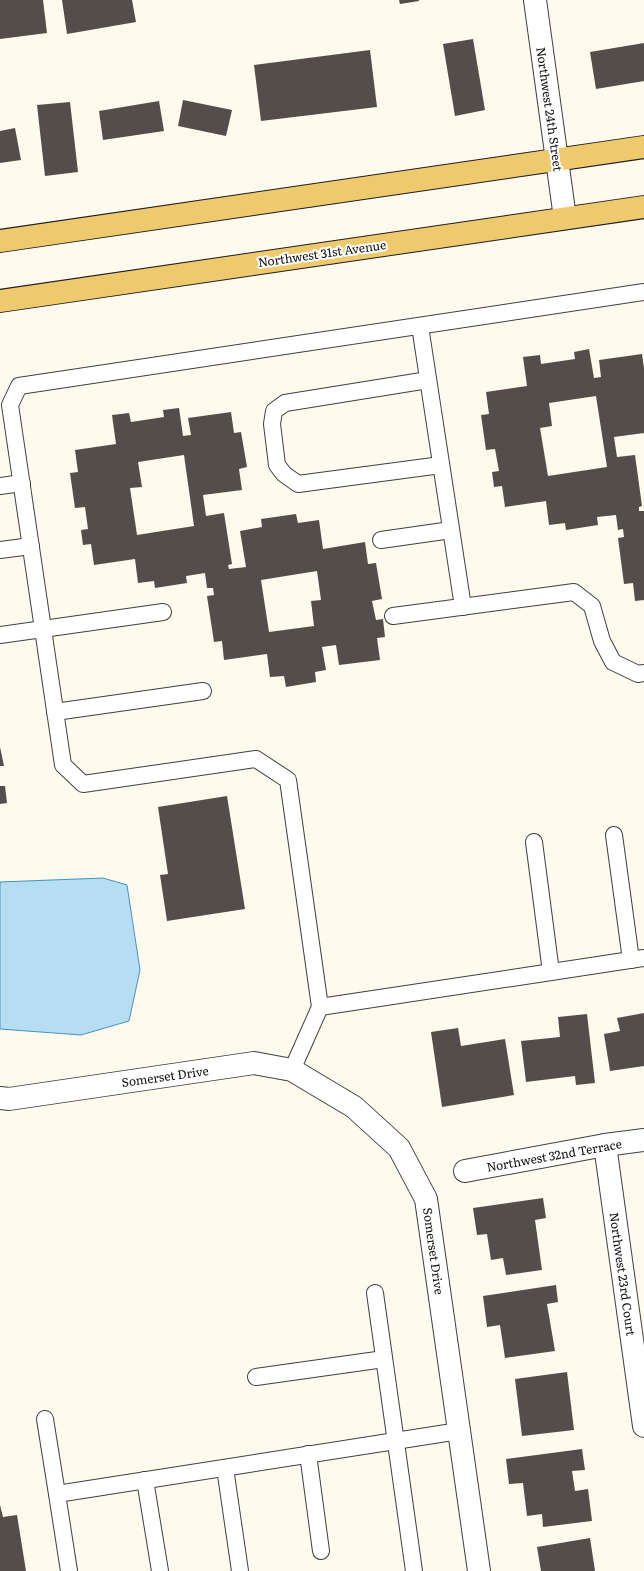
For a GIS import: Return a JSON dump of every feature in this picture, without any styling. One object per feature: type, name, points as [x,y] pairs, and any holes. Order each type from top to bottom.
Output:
[{"type":"main road","points":[[0,240],[644,147]]},
{"type":"main road","name":"Northwest 31st Avenue","points":[[0,300],[644,206]]},
{"type":"street","name":"Northwest 24th Street","points":[[535,0],[565,218]]},
{"type":"street","name":"Somerset Drive","points":[[0,1098],[9,1099],[254,1063],[292,1070],[354,1107],[400,1148],[426,1199],[479,1571]]},
{"type":"street","name":"Northwest 32nd Terrace","points":[[465,1171],[605,1145],[644,1140]]},
{"type":"street","name":"Northwest 23rd Court","points":[[605,1145],[644,1426]]},
{"type":"lane","points":[[292,1070],[320,1007],[288,780],[256,759],[83,784],[63,765],[22,483],[5,406],[19,386],[644,292]]},
{"type":"lane","points":[[420,326],[463,607]]},
{"type":"lane","points":[[428,380],[285,403],[274,411],[272,424],[277,465],[284,474],[298,484],[441,466]]},
{"type":"lane","points":[[0,486],[22,483]]},
{"type":"lane","points":[[381,540],[451,530]]},
{"type":"lane","points":[[0,550],[31,546]]},
{"type":"lane","points":[[393,616],[574,592],[592,606],[602,641],[613,662],[638,674],[644,673]]},
{"type":"lane","points":[[0,635],[163,612]]},
{"type":"lane","points":[[55,712],[203,691]]},
{"type":"lane","points":[[320,1007],[638,959],[614,834]]},
{"type":"lane","points":[[534,842],[551,972]]},
{"type":"lane","points":[[375,1293],[414,1571]]},
{"type":"lane","points":[[256,1378],[384,1359]]},
{"type":"lane","points":[[45,1419],[69,1571]]},
{"type":"lane","points":[[57,1494],[459,1431]]},
{"type":"lane","points":[[308,1454],[321,1551]]},
{"type":"lane","points":[[225,1468],[240,1571]]},
{"type":"lane","points":[[145,1480],[160,1571]]},
{"type":"water","points":[[103,878],[127,885],[140,970],[129,1021],[81,1035],[0,1029],[0,882]]},
{"type":"building","points":[[0,0],[43,0],[47,33],[0,39]]},
{"type":"building","points":[[62,0],[132,0],[136,22],[67,34]]},
{"type":"building","points":[[399,0],[419,0],[419,1],[400,4]]},
{"type":"building","points":[[473,39],[485,110],[455,116],[443,44]]},
{"type":"building","points":[[644,43],[644,81],[596,89],[590,52]]},
{"type":"building","points":[[370,50],[377,107],[261,121],[254,65]]},
{"type":"building","points":[[183,100],[232,110],[226,136],[178,126]]},
{"type":"building","points":[[159,101],[164,131],[103,140],[99,111]]},
{"type":"building","points":[[70,102],[78,172],[45,176],[37,105]]},
{"type":"building","points":[[15,128],[21,160],[0,163],[0,131]]},
{"type":"building","points":[[589,349],[594,378],[601,377],[599,360],[642,354],[644,368],[644,433],[614,437],[617,457],[635,455],[642,506],[639,507],[639,511],[644,511],[644,600],[635,601],[633,583],[624,584],[618,538],[624,537],[623,529],[618,530],[616,515],[597,517],[598,525],[566,530],[565,523],[549,525],[546,501],[505,507],[502,486],[494,487],[492,472],[499,471],[495,449],[486,450],[481,415],[489,414],[486,392],[527,386],[523,357],[540,355],[541,364],[575,359],[574,352]],"holes":[[[596,396],[607,467],[548,476],[540,428],[552,426],[549,403]]]},
{"type":"building","points":[[179,408],[183,436],[191,435],[188,418],[231,412],[234,433],[241,432],[247,467],[239,469],[242,490],[203,495],[206,516],[224,513],[232,564],[228,565],[229,569],[246,567],[240,531],[262,527],[261,519],[296,514],[298,523],[319,520],[323,549],[365,542],[368,564],[376,563],[382,599],[372,601],[376,620],[383,619],[385,637],[377,638],[380,660],[339,665],[336,645],[322,647],[326,670],[315,672],[316,682],[286,687],[284,676],[270,677],[267,654],[224,660],[222,641],[214,642],[207,596],[214,595],[213,588],[207,588],[205,573],[186,576],[187,583],[155,588],[154,581],[138,583],[135,559],[94,565],[91,544],[83,545],[81,530],[88,529],[85,507],[75,508],[70,473],[78,472],[75,450],[116,444],[112,415],[129,413],[131,422],[164,417],[163,410]],"holes":[[[184,455],[194,526],[137,535],[130,488],[142,487],[138,462]],[[317,571],[321,600],[311,601],[314,626],[269,632],[261,580]]]},
{"type":"building","points":[[0,747],[4,766],[0,766]]},
{"type":"building","points":[[0,786],[5,786],[7,803],[0,804]]},
{"type":"building","points":[[227,796],[245,909],[167,921],[160,875],[168,874],[158,807]]},
{"type":"building","points":[[644,1013],[644,1066],[610,1071],[604,1034],[620,1031],[617,1018]]},
{"type":"building","points":[[587,1014],[595,1083],[576,1085],[575,1076],[526,1082],[521,1041],[560,1037],[558,1017]]},
{"type":"building","points":[[458,1028],[461,1046],[505,1039],[514,1095],[442,1107],[431,1032]]},
{"type":"building","points":[[543,1198],[546,1218],[535,1220],[542,1270],[506,1275],[503,1258],[491,1260],[487,1234],[477,1235],[473,1208]]},
{"type":"building","points":[[556,1285],[558,1302],[547,1304],[555,1351],[505,1358],[500,1325],[487,1327],[483,1296]]},
{"type":"building","points":[[567,1372],[574,1430],[522,1436],[515,1379]]},
{"type":"building","points":[[582,1449],[585,1470],[572,1471],[575,1491],[588,1489],[592,1521],[543,1527],[542,1514],[527,1516],[523,1483],[509,1484],[506,1459]]},
{"type":"building","points":[[0,1505],[3,1517],[17,1515],[26,1571],[0,1571]]},
{"type":"building","points":[[590,1538],[595,1571],[541,1571],[537,1547]]}]
